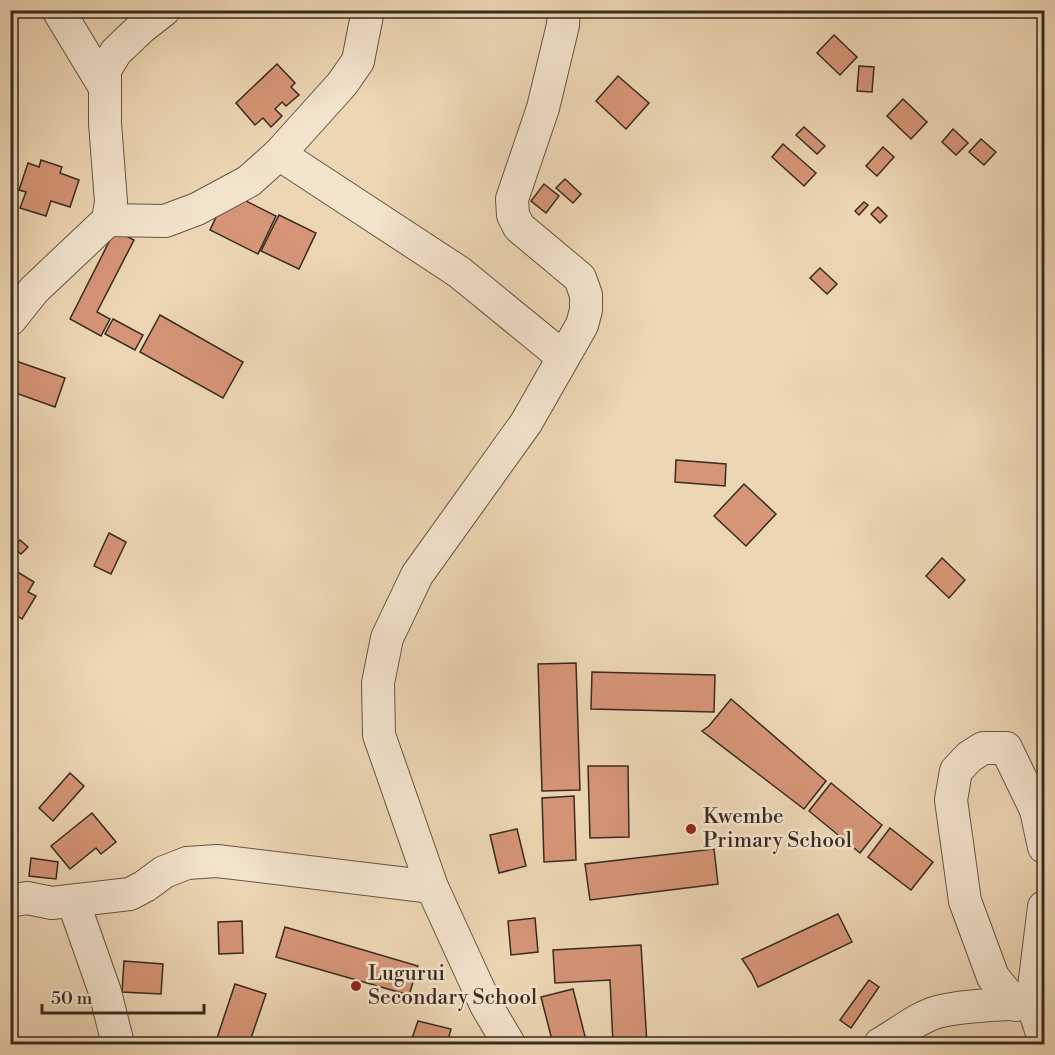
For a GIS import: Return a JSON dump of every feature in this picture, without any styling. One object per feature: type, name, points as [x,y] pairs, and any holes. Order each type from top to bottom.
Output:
[{"type":"street","points":[[58,10],[104,86]]},
{"type":"street","points":[[10,320],[34,290],[108,220],[111,202],[105,70],[116,52],[164,10]]},
{"type":"street","points":[[108,220],[165,221],[197,209],[249,181],[279,154],[342,84],[358,61],[368,10]]},
{"type":"street","points":[[509,1044],[486,1005],[432,886],[379,735],[378,683],[387,638],[417,575],[526,423],[582,325],[586,310],[586,295],[579,278],[519,227],[513,216],[512,199],[543,108],[563,25],[564,10]]},
{"type":"street","points":[[279,154],[459,272],[563,357]]},
{"type":"street","points":[[1031,1003],[993,977],[965,901],[951,800],[956,771],[969,757],[983,748],[1006,748],[1036,810],[1044,848]]},
{"type":"street","points":[[10,901],[27,898],[62,902],[130,894],[164,872],[187,863],[217,861],[432,886]]},
{"type":"street","points":[[62,902],[105,992],[118,1044]]},
{"type":"street","points":[[1044,907],[1031,1003],[1044,1039]]},
{"type":"street","points":[[880,1044],[936,1012],[983,1005],[1031,1003]]},
{"type":"building","points":[[834,35],[857,57],[840,75],[817,53]]},
{"type":"building","points":[[277,64],[295,83],[291,87],[299,95],[286,106],[282,102],[275,109],[282,116],[271,127],[263,118],[255,125],[236,103]]},
{"type":"building","points":[[859,66],[874,67],[872,92],[857,91]]},
{"type":"building","points":[[618,76],[649,103],[626,129],[596,101]]},
{"type":"building","points":[[903,99],[927,122],[911,139],[887,116]]},
{"type":"building","points":[[804,127],[825,146],[817,154],[796,135]]},
{"type":"building","points":[[953,129],[968,143],[956,155],[942,142]]},
{"type":"building","points":[[981,139],[996,152],[984,165],[969,152]]},
{"type":"building","points":[[783,144],[816,173],[804,186],[772,157]]},
{"type":"building","points":[[883,147],[894,157],[877,176],[866,166]]},
{"type":"building","points":[[41,160],[62,167],[60,173],[79,180],[70,207],[51,201],[46,216],[20,208],[26,192],[19,190],[28,163],[39,167]]},
{"type":"building","points":[[565,179],[581,194],[573,203],[556,188]]},
{"type":"building","points":[[544,184],[559,196],[546,213],[531,201]]},
{"type":"building","points":[[228,192],[276,216],[258,254],[210,230]]},
{"type":"building","points":[[864,202],[868,205],[859,215],[855,211]]},
{"type":"building","points":[[878,207],[887,216],[880,223],[871,214]]},
{"type":"building","points":[[279,215],[316,233],[299,269],[261,251]]},
{"type":"building","points":[[115,230],[134,240],[97,312],[110,319],[101,336],[70,319]]},
{"type":"building","points":[[820,268],[837,284],[827,294],[810,278]]},
{"type":"building","points":[[160,315],[243,362],[223,398],[140,352]]},
{"type":"building","points":[[113,319],[143,335],[135,350],[105,334]]},
{"type":"building","points":[[13,360],[65,378],[55,407],[10,391],[10,368]]},
{"type":"building","points":[[676,460],[726,464],[725,486],[675,482]]},
{"type":"building","points":[[744,484],[776,514],[746,546],[714,516]]},
{"type":"building","points":[[109,533],[126,542],[111,574],[94,566]]},
{"type":"building","points":[[20,540],[28,547],[21,554],[13,547]]},
{"type":"building","points":[[942,558],[965,580],[949,598],[926,576]]},
{"type":"building","points":[[11,568],[34,582],[28,592],[36,596],[22,619],[16,615],[11,623]]},
{"type":"building","points":[[576,663],[580,790],[542,791],[538,664]]},
{"type":"building","points":[[592,672],[715,675],[714,712],[591,709]]},
{"type":"building","points":[[731,699],[826,781],[804,809],[702,731],[709,726]]},
{"type":"building","points":[[588,766],[628,766],[629,837],[590,838]]},
{"type":"building","points":[[70,773],[84,786],[53,821],[39,808]]},
{"type":"building","points":[[831,783],[882,825],[860,853],[809,811]]},
{"type":"building","points":[[574,796],[576,860],[544,862],[542,798]]},
{"type":"building","points":[[92,813],[116,842],[101,854],[96,848],[70,869],[51,846]]},
{"type":"building","points":[[890,828],[933,862],[911,890],[868,857]]},
{"type":"building","points":[[517,829],[526,866],[499,873],[490,835]]},
{"type":"building","points":[[714,849],[718,884],[590,900],[585,864]]},
{"type":"building","points":[[31,858],[58,862],[56,879],[29,876]]},
{"type":"building","points":[[838,914],[852,942],[758,987],[742,959]]},
{"type":"building","points":[[535,918],[538,952],[511,955],[508,921]]},
{"type":"building","points":[[242,921],[243,953],[219,954],[218,922]]},
{"type":"building","points":[[285,927],[418,966],[409,995],[276,957]]},
{"type":"building","points":[[641,945],[647,1044],[613,1044],[610,980],[555,983],[553,950]]},
{"type":"building","points":[[124,961],[163,964],[161,994],[122,992]]},
{"type":"building","points":[[869,980],[879,987],[851,1028],[840,1020]]},
{"type":"building","points":[[235,984],[266,994],[249,1044],[215,1044]]},
{"type":"building","points":[[573,989],[587,1044],[553,1044],[541,997]]},
{"type":"building","points":[[418,1021],[451,1029],[447,1044],[410,1044]]},
{"type":"place","name":"Kwembe Primary School","points":[[691,829]]},
{"type":"place","name":"Lugurui Secondary School","points":[[356,986]]}]
